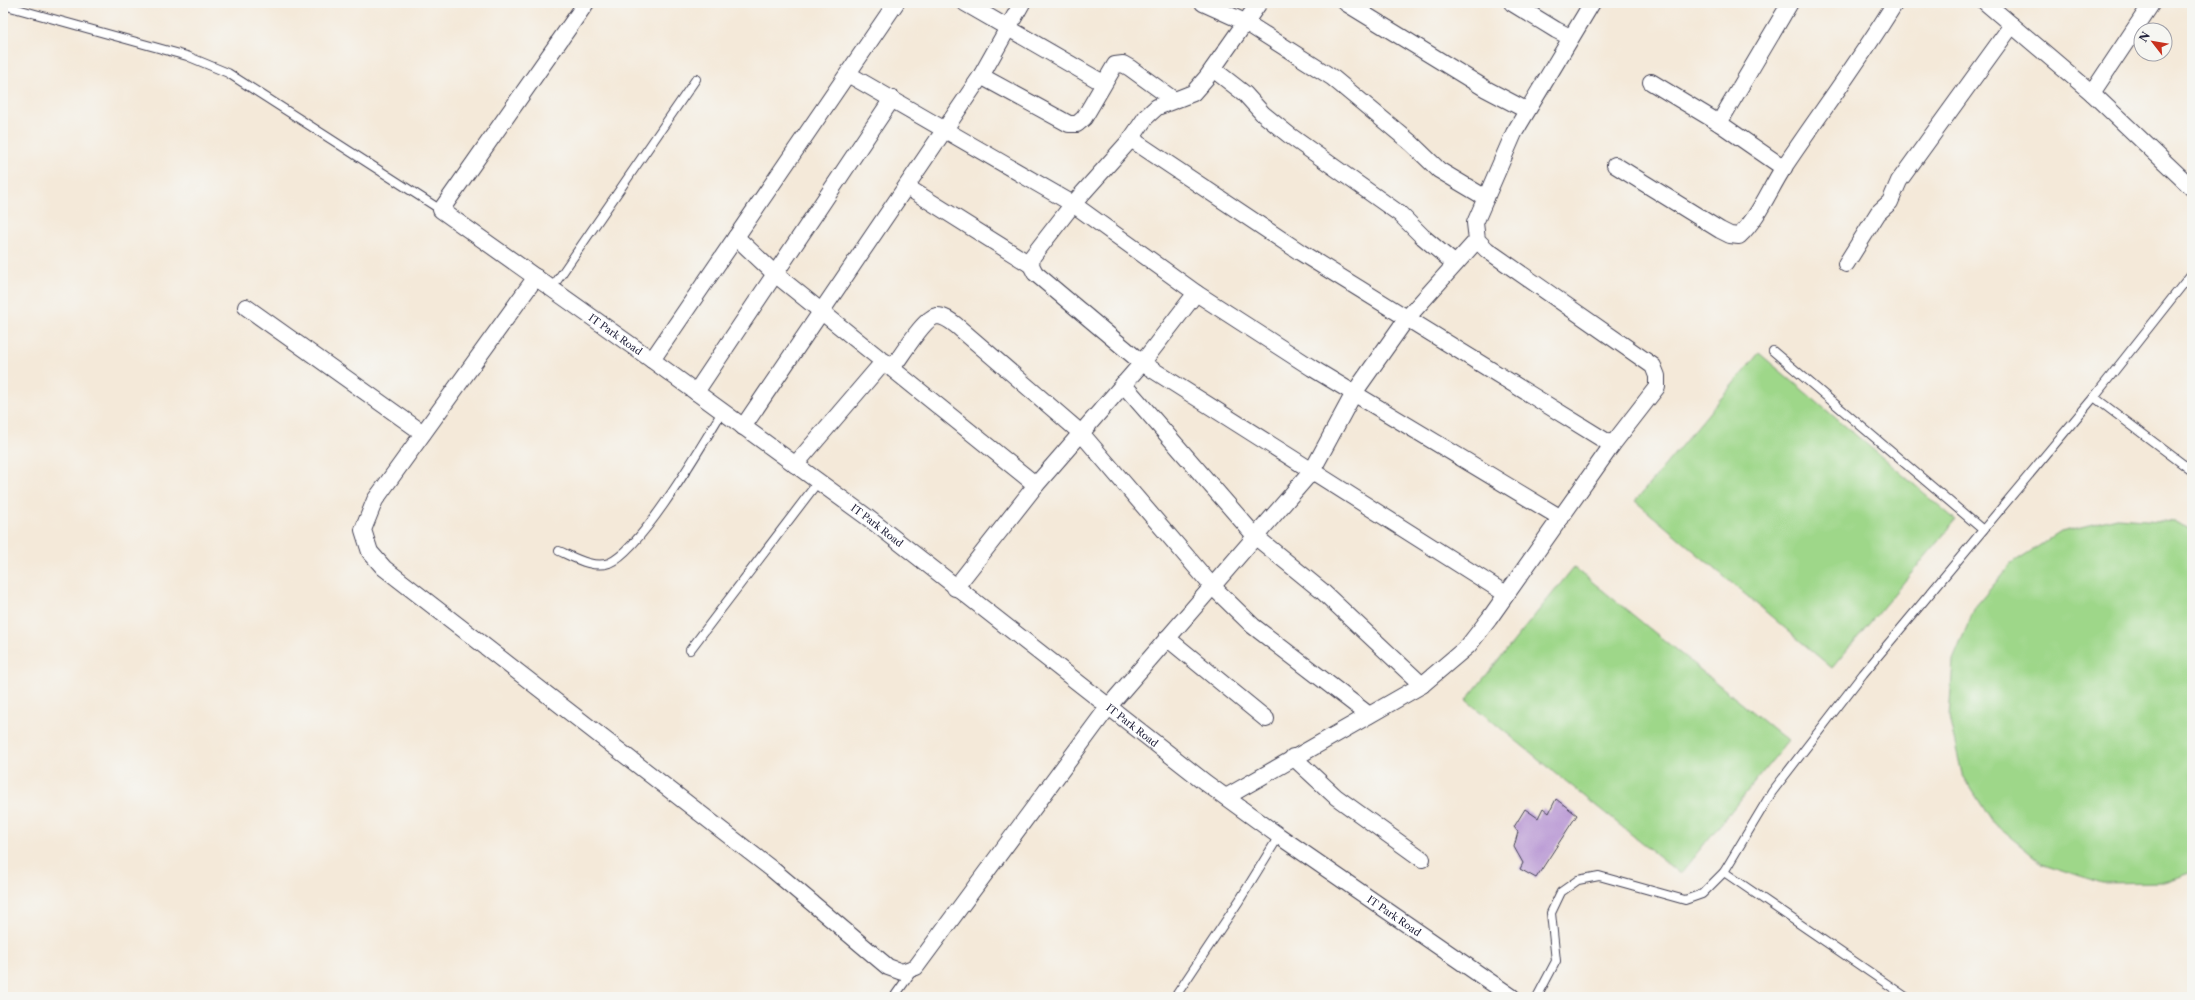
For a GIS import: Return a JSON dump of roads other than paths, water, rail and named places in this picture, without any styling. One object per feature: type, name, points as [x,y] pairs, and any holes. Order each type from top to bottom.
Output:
[{"type":"street","points":[[441,210],[586,3]]},
{"type":"street","points":[[652,360],[896,3]]},
{"type":"street","points":[[965,3],[1103,84]]},
{"type":"street","points":[[743,428],[981,76],[1022,3]]},
{"type":"street","points":[[1202,3],[1246,22],[1333,78],[1411,143],[1439,170],[1486,198]]},
{"type":"street","points":[[1030,265],[1032,257],[1073,204],[1131,139],[1146,117],[1157,107],[1194,93],[1213,69],[1259,3]]},
{"type":"street","points":[[1346,3],[1486,89],[1526,110]]},
{"type":"street","points":[[1512,3],[1570,37]]},
{"type":"street","points":[[1226,797],[1293,757],[1422,686],[1468,646],[1489,619],[1612,445],[1657,387],[1658,376],[1653,366],[1487,250],[1477,240],[1475,223],[1514,133],[1526,110],[1592,3]]},
{"type":"street","points":[[1719,123],[1790,3]]},
{"type":"street","points":[[1614,165],[1720,230],[1730,235],[1739,236],[1751,225],[1784,168],[1868,46],[1895,3]]},
{"type":"street","points":[[1986,3],[2092,93],[2192,188]]},
{"type":"street","points":[[2092,93],[2152,3]]},
{"type":"street","points":[[1846,264],[1878,213],[1890,202],[1899,181],[2012,25]]},
{"type":"street","points":[[981,76],[1069,124],[1077,124],[1084,118],[1115,64],[1123,64],[1174,100]]},
{"type":"street","points":[[1213,69],[1245,94],[1263,114],[1289,135],[1400,214],[1423,237],[1455,264]]},
{"type":"street","points":[[848,74],[1073,204],[1196,294],[1354,393],[1561,518]]},
{"type":"street","points":[[1651,82],[1719,123],[1784,168]]},
{"type":"street","points":[[696,392],[892,99]]},
{"type":"street","points":[[1131,139],[1300,252],[1612,445]]},
{"type":"street","points":[[906,187],[1030,265],[1035,273],[1142,363],[1506,594]]},
{"type":"street","name":"IT Park Road","points":[[441,210],[652,360],[866,517],[955,588],[1226,797],[1512,997]]},
{"type":"street","points":[[736,238],[775,274],[1036,485]]},
{"type":"street","points":[[536,277],[375,500],[363,530],[370,552],[384,568],[773,870],[888,967],[902,972],[916,967],[1108,706],[1312,471],[1354,393],[1407,318],[1477,240]]},
{"type":"street","points":[[955,588],[1036,485],[1142,363],[1196,294]]},
{"type":"street","points":[[246,307],[423,433]]},
{"type":"street","points":[[795,465],[928,320],[937,316],[945,318],[957,326],[1081,433],[1212,586],[1254,626],[1369,715]]},
{"type":"street","points":[[1123,384],[1256,537],[1322,591],[1422,686]]},
{"type":"street","points":[[1167,638],[1266,719]]},
{"type":"street","points":[[1293,757],[1336,797],[1422,859]]},
{"type":"lane","points":[[3,5],[188,56],[228,73],[441,210]]},
{"type":"lane","points":[[552,288],[696,80]]},
{"type":"lane","points":[[1537,997],[1556,961],[1551,913],[1561,892],[1578,880],[1599,876],[1685,900],[1702,894],[1724,872],[1772,792],[1863,674],[2094,397],[2192,273]]},
{"type":"lane","points":[[1773,351],[1983,530]]},
{"type":"lane","points":[[2094,397],[2192,471]]},
{"type":"lane","points":[[559,551],[591,564],[608,563],[632,545],[691,464],[722,412]]},
{"type":"lane","points":[[690,650],[818,482]]},
{"type":"lane","points":[[1175,997],[1280,836]]},
{"type":"lane","points":[[1724,872],[1906,997]]},
{"type":"lane","points":[[894,997],[916,967]]}]
